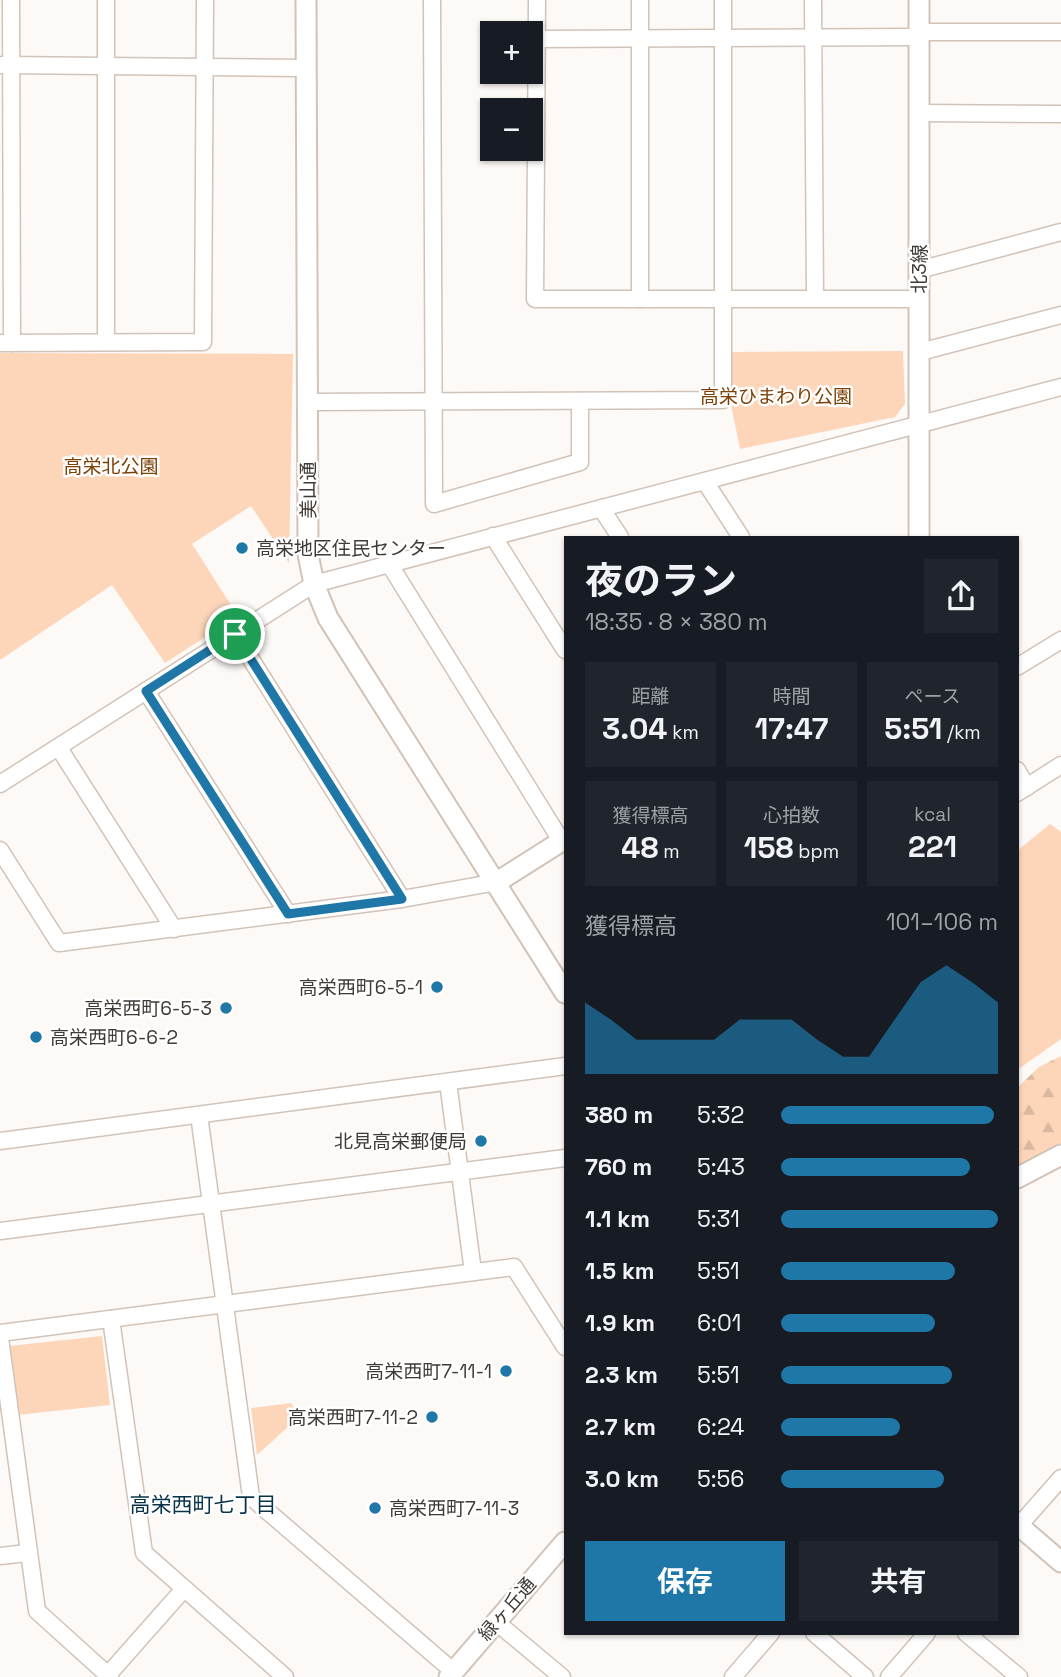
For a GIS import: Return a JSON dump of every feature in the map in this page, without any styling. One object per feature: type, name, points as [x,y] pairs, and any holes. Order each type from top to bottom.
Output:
[{"type":"street","points":[[11,0],[5,65],[6,343],[203,342],[205,0]]},
{"type":"street","points":[[106,0],[106,342]]},
{"type":"street","name":"美山通","points":[[306,0],[308,554],[314,584],[328,618],[564,991]]},
{"type":"street","points":[[432,0],[434,504],[580,461],[580,401]]},
{"type":"street","points":[[537,0],[537,21]]},
{"type":"street","points":[[640,0],[640,299]]},
{"type":"street","points":[[308,402],[723,400],[723,0]]},
{"type":"street","points":[[813,0],[815,298]]},
{"type":"street","name":"北3線","points":[[919,0],[919,536]]},
{"type":"street","points":[[543,38],[813,38],[1061,32]]},
{"type":"street","points":[[5,65],[306,68]]},
{"type":"street","points":[[537,84],[535,299],[919,299]]},
{"type":"street","points":[[918,113],[1061,114]]},
{"type":"street","points":[[919,270],[1061,232]]},
{"type":"street","points":[[920,352],[1061,315]]},
{"type":"street","points":[[0,784],[314,584],[388,562],[706,483],[1061,387]]},
{"type":"street","points":[[706,483],[740,536]]},
{"type":"street","points":[[601,508],[619,536]]},
{"type":"street","points":[[493,536],[564,648]]},
{"type":"street","points":[[0,850],[59,943],[402,899],[497,882],[564,841],[388,562]]},
{"type":"street","points":[[235,634],[402,899]]},
{"type":"street","points":[[1019,666],[1061,640]]},
{"type":"street","points":[[146,691],[288,914]]},
{"type":"street","points":[[59,748],[174,929]]},
{"type":"street","points":[[1022,790],[1061,765]]},
{"type":"street","points":[[0,1141],[564,1066]]},
{"type":"street","points":[[448,1082],[473,1272]]},
{"type":"street","points":[[199,1115],[251,1497],[451,1674]]},
{"type":"street","points":[[1019,1177],[1061,1155]]},
{"type":"street","points":[[0,1231],[564,1162]]},
{"type":"street","points":[[0,1333],[514,1267],[564,1344]]},
{"type":"street","points":[[111,1319],[144,1553],[285,1677]]},
{"type":"street","points":[[0,1338],[6,1441],[37,1611],[108,1676],[183,1590]]},
{"type":"street","points":[[1019,1524],[1061,1478]]},
{"type":"street","points":[[1019,1528],[1061,1562]]},
{"type":"street","name":"緑ヶ丘通","points":[[451,1674],[564,1543]]},
{"type":"street","points":[[0,1556],[27,1553]]},
{"type":"street","points":[[495,1622],[562,1677]]},
{"type":"street","points":[[733,1677],[769,1635]]},
{"type":"street","points":[[816,1635],[865,1677]]},
{"type":"street","points":[[888,1677],[925,1635]]},
{"type":"street","points":[[968,1635],[1019,1677]]},
{"type":"green space","name":"高栄ひまわり公園","points":[[903,351],[905,404],[895,417],[740,449],[731,405],[732,352]]},
{"type":"green space","name":"高栄北公園","points":[[0,353],[293,354],[289,563],[251,506],[192,544],[238,616],[165,663],[112,585],[0,660]]},
{"type":"green space","points":[[1050,824],[1061,832],[1061,1039],[1019,1069],[1019,849]]},
{"type":"green space","points":[[1061,1056],[1061,1145],[1019,1170],[1019,1086],[1039,1067]]},
{"type":"green space","points":[[102,1336],[110,1405],[17,1415],[9,1346]]},
{"type":"green space","points":[[291,1403],[300,1416],[257,1455],[251,1408]]},
{"type":"place","name":"高栄地区住民センター","points":[[242,548]]},
{"type":"place","name":"高栄西町6-5-1","points":[[437,987]]},
{"type":"place","name":"高栄西町6-5-3","points":[[226,1008]]},
{"type":"place","name":"高栄西町6-6-2","points":[[36,1037]]},
{"type":"place","name":"北見高栄郵便局","points":[[481,1141]]},
{"type":"place","name":"高栄西町7-11-1","points":[[506,1371]]},
{"type":"place","name":"高栄西町7-11-2","points":[[432,1417]]},
{"type":"place","name":"高栄西町7-11-3","points":[[375,1508]]},
{"type":"district","name":"高栄西町七丁目","points":[[203,1504]]},
{"type":"route","points":[[235,634],[402,899],[288,914],[146,691],[235,634]]}]
